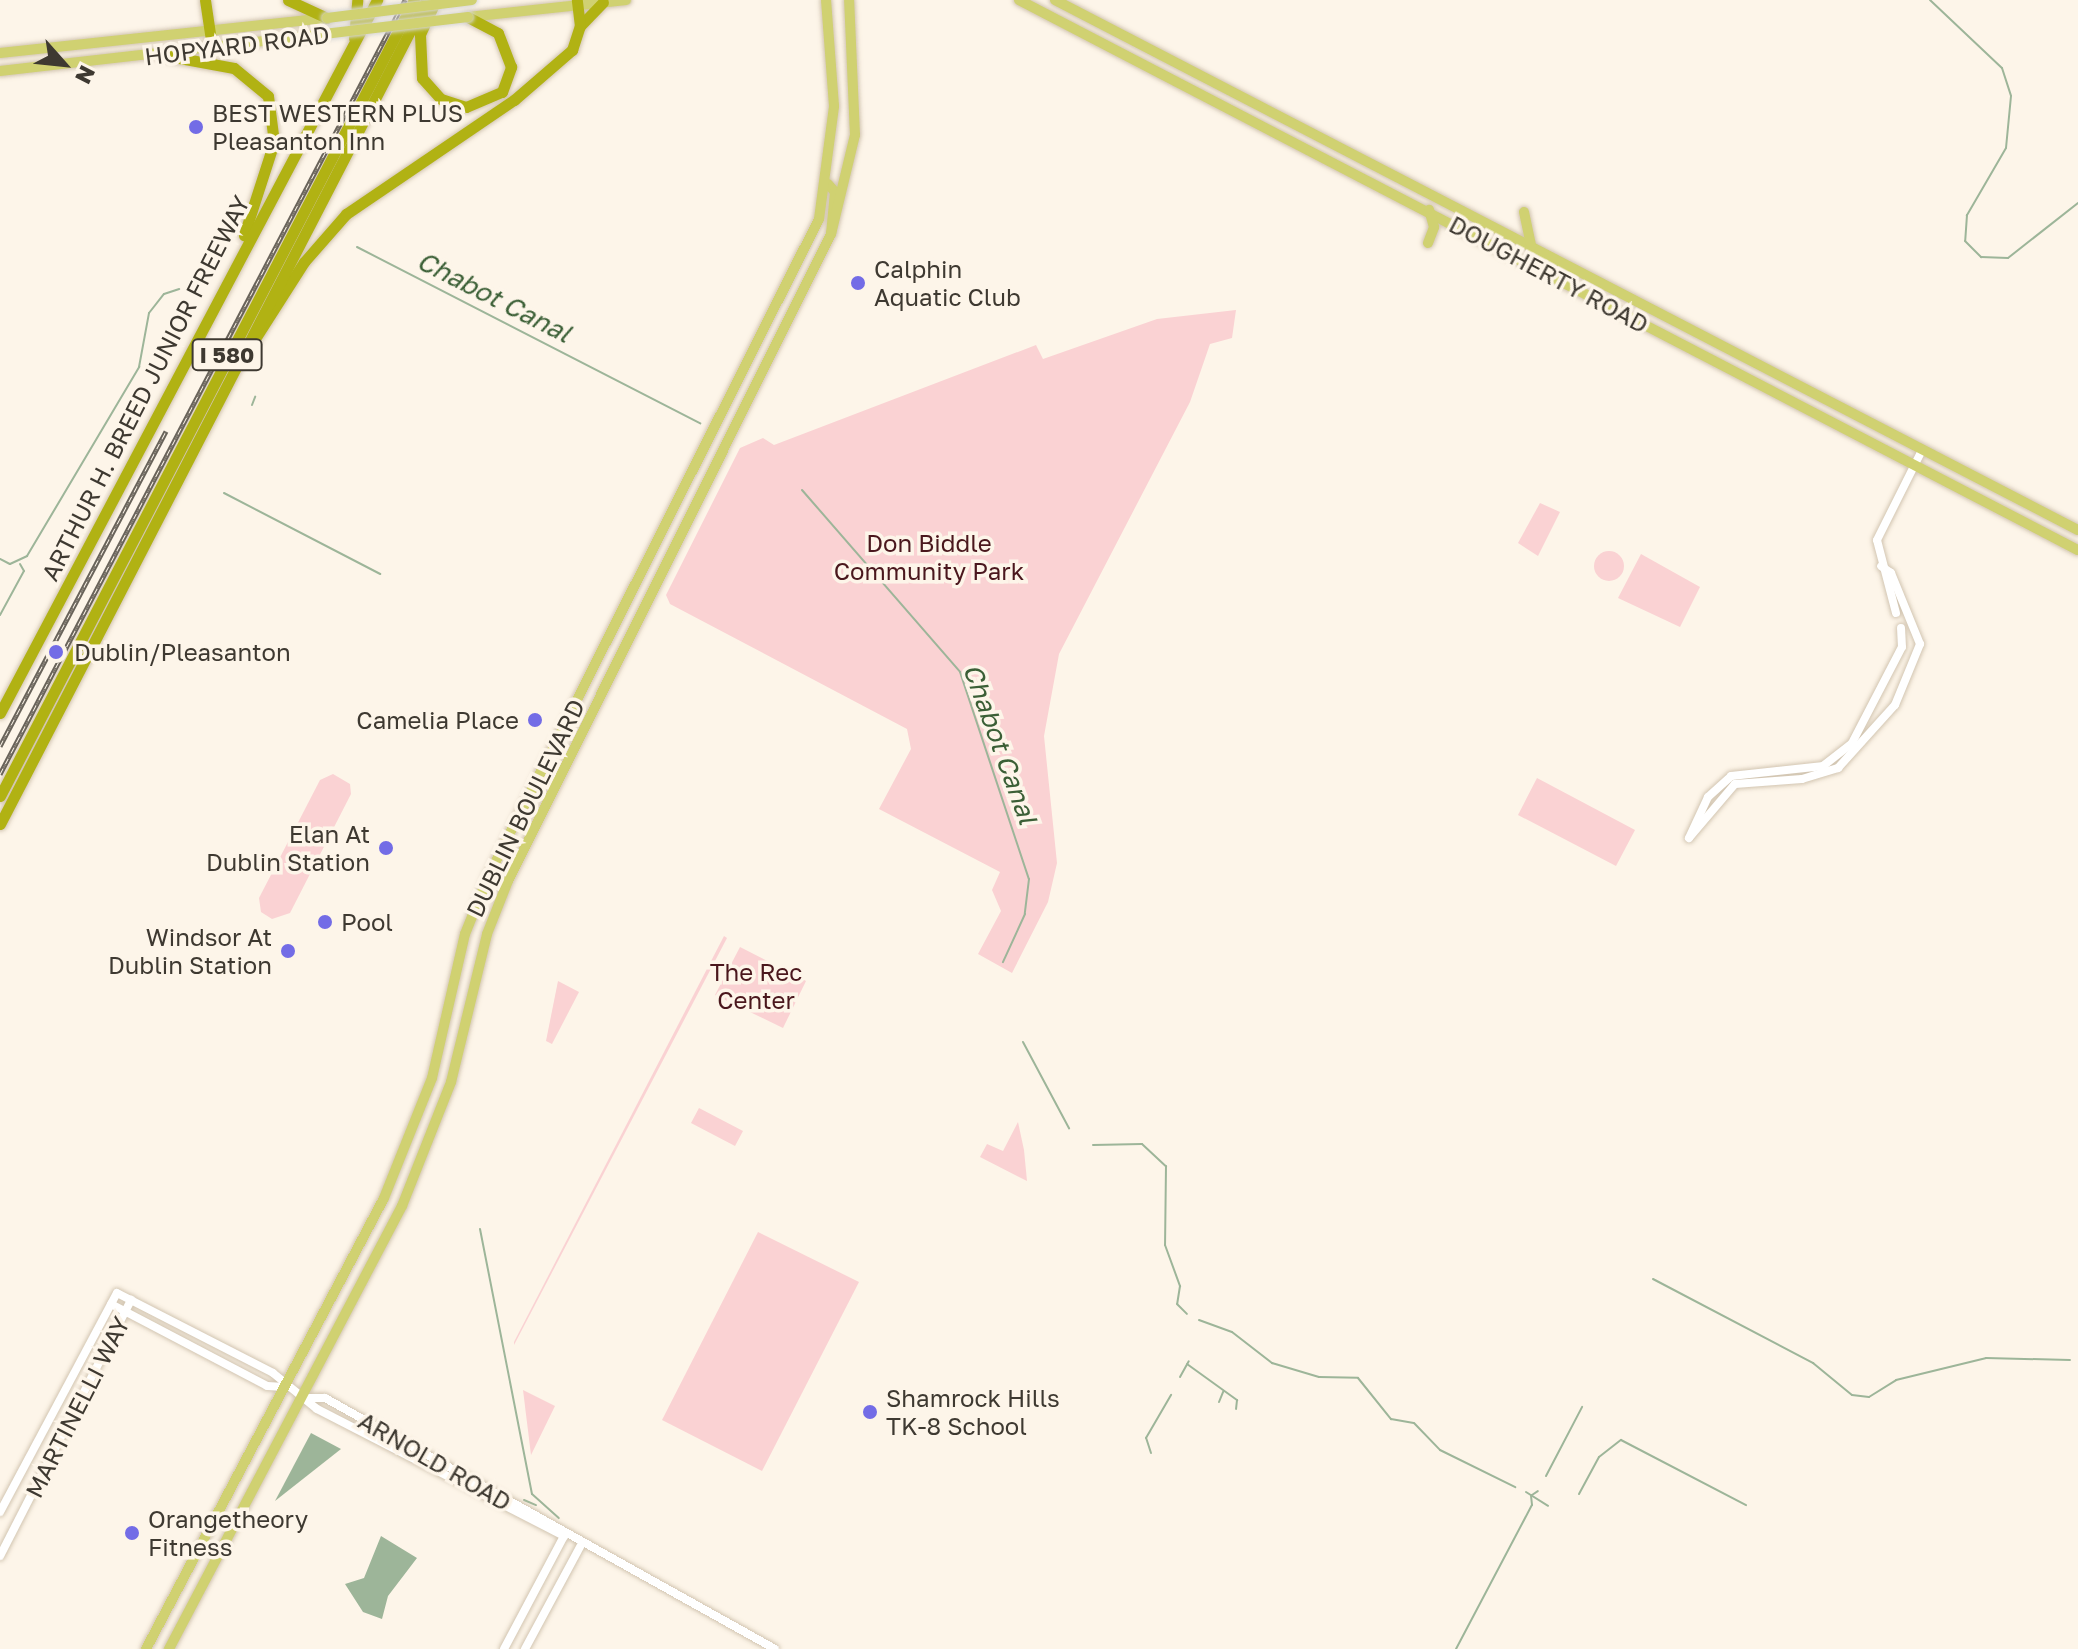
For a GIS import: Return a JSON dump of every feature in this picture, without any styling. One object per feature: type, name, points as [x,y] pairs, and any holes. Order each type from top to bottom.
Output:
[{"type":"highway","points":[[205,0],[212,47]]},
{"type":"highway","points":[[288,0],[327,18]]},
{"type":"highway","points":[[354,42],[357,0]]},
{"type":"highway","name":"ARTHUR H. BREED JUNIOR FREEWAY","points":[[0,713],[242,248],[377,0]]},
{"type":"highway","name":"I 580","points":[[0,796],[414,0]]},
{"type":"highway","name":"I 580","points":[[0,824],[426,0]]},
{"type":"highway","points":[[436,0],[420,35],[422,78],[441,99],[466,107],[502,92],[511,67],[505,42],[472,17]]},
{"type":"highway","points":[[241,357],[330,229],[381,185],[514,100],[572,50],[580,26],[578,2]]},
{"type":"highway","points":[[580,26],[603,2]]},
{"type":"highway","points":[[163,55],[244,73],[272,106],[274,142],[242,248]]},
{"type":"main road","points":[[327,18],[472,0]]},
{"type":"main road","points":[[472,17],[578,2],[626,0]]},
{"type":"main road","name":"DUBLIN BOULEVARD","points":[[146,1649],[285,1387],[409,1141],[432,1078],[465,934],[489,875],[811,237],[828,184],[834,106],[826,0]]},
{"type":"main road","name":"DUBLIN BOULEVARD","points":[[169,1649],[303,1398],[427,1146],[508,881],[831,234],[855,135],[849,0]]},
{"type":"main road","name":"DOUGHERTY ROAD","points":[[1019,0],[1429,210],[2077,549]]},
{"type":"main road","name":"DOUGHERTY ROAD","points":[[1055,0],[1132,43],[2078,530]]},
{"type":"main road","name":"HOPYARD ROAD","points":[[0,71],[163,55],[472,17]]},
{"type":"main road","name":"HOPYARD ROAD","points":[[0,53],[209,27],[327,18]]},
{"type":"main road","points":[[1093,38],[1132,43]]},
{"type":"main road","points":[[1203,95],[1252,105]]},
{"type":"main road","points":[[828,184],[835,192],[831,234]]},
{"type":"main road","points":[[1428,243],[1434,230],[1429,210]]},
{"type":"main road","points":[[1524,212],[1531,246]]},
{"type":"street","points":[[1896,613],[1881,566],[1879,531],[1922,450]]},
{"type":"street","points":[[1881,566],[1891,573],[1920,644],[1895,705],[1838,768],[1802,779],[1735,784],[1689,838],[1708,797],[1731,776],[1770,767],[1804,770],[1846,750],[1902,647],[1901,628]]},
{"type":"street","name":"ARNOLD ROAD","points":[[117,1293],[273,1373],[285,1387],[303,1398],[775,1649]]},
{"type":"street","name":"MARTINELLI WAY","points":[[0,1512],[117,1293]]},
{"type":"street","name":"MARTINELLI WAY","points":[[0,1556],[131,1300]]},
{"type":"street","name":"ARNOLD ROAD","points":[[111,1304],[267,1386],[285,1387]]},
{"type":"street","name":"ARNOLD ROAD","points":[[303,1398],[325,1398],[564,1536]]},
{"type":"street","points":[[504,1649],[564,1536]]},
{"type":"street","points":[[525,1649],[581,1545]]},
{"type":"green space","name":"Don Biddle Community Park","points":[[1236,310],[1232,338],[1210,344],[1190,402],[1059,654],[1044,736],[1057,863],[1048,902],[1012,973],[978,954],[1001,911],[992,890],[1000,872],[879,809],[911,749],[907,729],[670,604],[666,595],[740,448],[763,438],[774,445],[1036,345],[1043,359],[1157,319]]},
{"type":"green space","points":[[1540,503],[1560,512],[1538,556],[1518,543]]},
{"type":"green space","points":[[1609,551],[1620,555],[1624,566],[1620,577],[1609,581],[1598,577],[1594,566],[1598,555]]},
{"type":"green space","points":[[1641,554],[1700,587],[1680,627],[1618,598]]},
{"type":"green space","points":[[333,774],[350,784],[351,794],[290,913],[272,919],[261,912],[259,898],[320,780]]},
{"type":"green space","points":[[1537,778],[1635,830],[1616,866],[1518,815]]},
{"type":"green space","points":[[724,936],[727,938],[514,1345],[514,1342]]},
{"type":"green space","name":"The Rec Center","points":[[740,947],[806,981],[783,1028],[715,995]]},
{"type":"green space","points":[[558,981],[579,992],[552,1044],[546,1041]]},
{"type":"green space","points":[[699,1108],[743,1131],[735,1146],[691,1123]]},
{"type":"green space","points":[[1018,1122],[1027,1181],[980,1157],[987,1144],[1003,1151]]},
{"type":"green space","points":[[758,1232],[859,1282],[762,1471],[662,1420]]},
{"type":"green space","points":[[523,1390],[555,1406],[531,1455]]},
{"type":"shaded area","points":[[311,1433],[341,1449],[275,1501]]},
{"type":"shaded area","points":[[381,1536],[417,1558],[388,1596],[382,1619],[363,1612],[345,1584],[364,1578]]},
{"type":"waterway","points":[[1930,0],[2002,68],[2011,96],[2006,148],[1967,215],[1965,241],[1981,257],[2008,258],[2078,203]]},
{"type":"waterway","name":"Chabot Canal","points":[[357,247],[700,423]]},
{"type":"waterway","name":"Chabot Canal","points":[[0,559],[10,564],[27,556],[139,367],[149,313],[164,294],[179,289]]},
{"type":"waterway","points":[[252,405],[255,397]]},
{"type":"waterway","name":"Chabot Canal","points":[[802,490],[960,672],[1029,879],[1025,914],[1003,962]]},
{"type":"waterway","points":[[224,493],[380,574]]},
{"type":"waterway","points":[[0,615],[24,571],[20,564]]},
{"type":"waterway","name":"Chabot Canal","points":[[1023,1042],[1069,1128]]},
{"type":"waterway","name":"Chabot Canal","points":[[1093,1145],[1142,1144],[1166,1166],[1165,1245],[1180,1286],[1177,1304],[1187,1314]]},
{"type":"waterway","points":[[480,1229],[532,1494],[559,1518]]},
{"type":"waterway","points":[[1653,1279],[1813,1363],[1852,1395],[1869,1397],[1896,1380],[1986,1358],[2070,1360]]},
{"type":"waterway","name":"Chabot Canal","points":[[1199,1320],[1232,1332],[1272,1363],[1319,1377],[1358,1378],[1391,1419],[1414,1423],[1440,1450],[1515,1487]]},
{"type":"waterway","points":[[1180,1377],[1189,1361]]},
{"type":"waterway","points":[[1187,1364],[1237,1400],[1236,1409]]},
{"type":"waterway","points":[[1219,1402],[1223,1392]]},
{"type":"waterway","points":[[1151,1453],[1146,1438],[1171,1395]]},
{"type":"waterway","points":[[1546,1476],[1582,1407]]},
{"type":"waterway","points":[[1579,1494],[1599,1457],[1621,1440],[1746,1505]]},
{"type":"waterway","points":[[1532,1495],[1538,1491]]},
{"type":"waterway","points":[[1526,1492],[1548,1506]]},
{"type":"waterway","points":[[1456,1649],[1532,1505],[1531,1495]]},
{"type":"waterway","points":[[524,1500],[536,1505]]},
{"type":"railway","points":[[0,774],[405,0]]},
{"type":"railway","points":[[0,746],[166,431]]},
{"type":"place","name":"BEST WESTERN PLUS Pleasanton Inn","points":[[196,127]]},
{"type":"place","name":"Calphin Aquatic Club","points":[[858,283]]},
{"type":"place","name":"Dublin/Pleasanton","points":[[56,652]]},
{"type":"place","name":"Camelia Place","points":[[535,720]]},
{"type":"place","name":"Elan At Dublin Station","points":[[386,848]]},
{"type":"place","name":"Pool","points":[[325,922]]},
{"type":"place","name":"Windsor At Dublin Station","points":[[288,951]]},
{"type":"place","name":"Shamrock Hills TK-8 School","points":[[870,1412]]},
{"type":"place","name":"Orangetheory Fitness","points":[[132,1533]]}]
